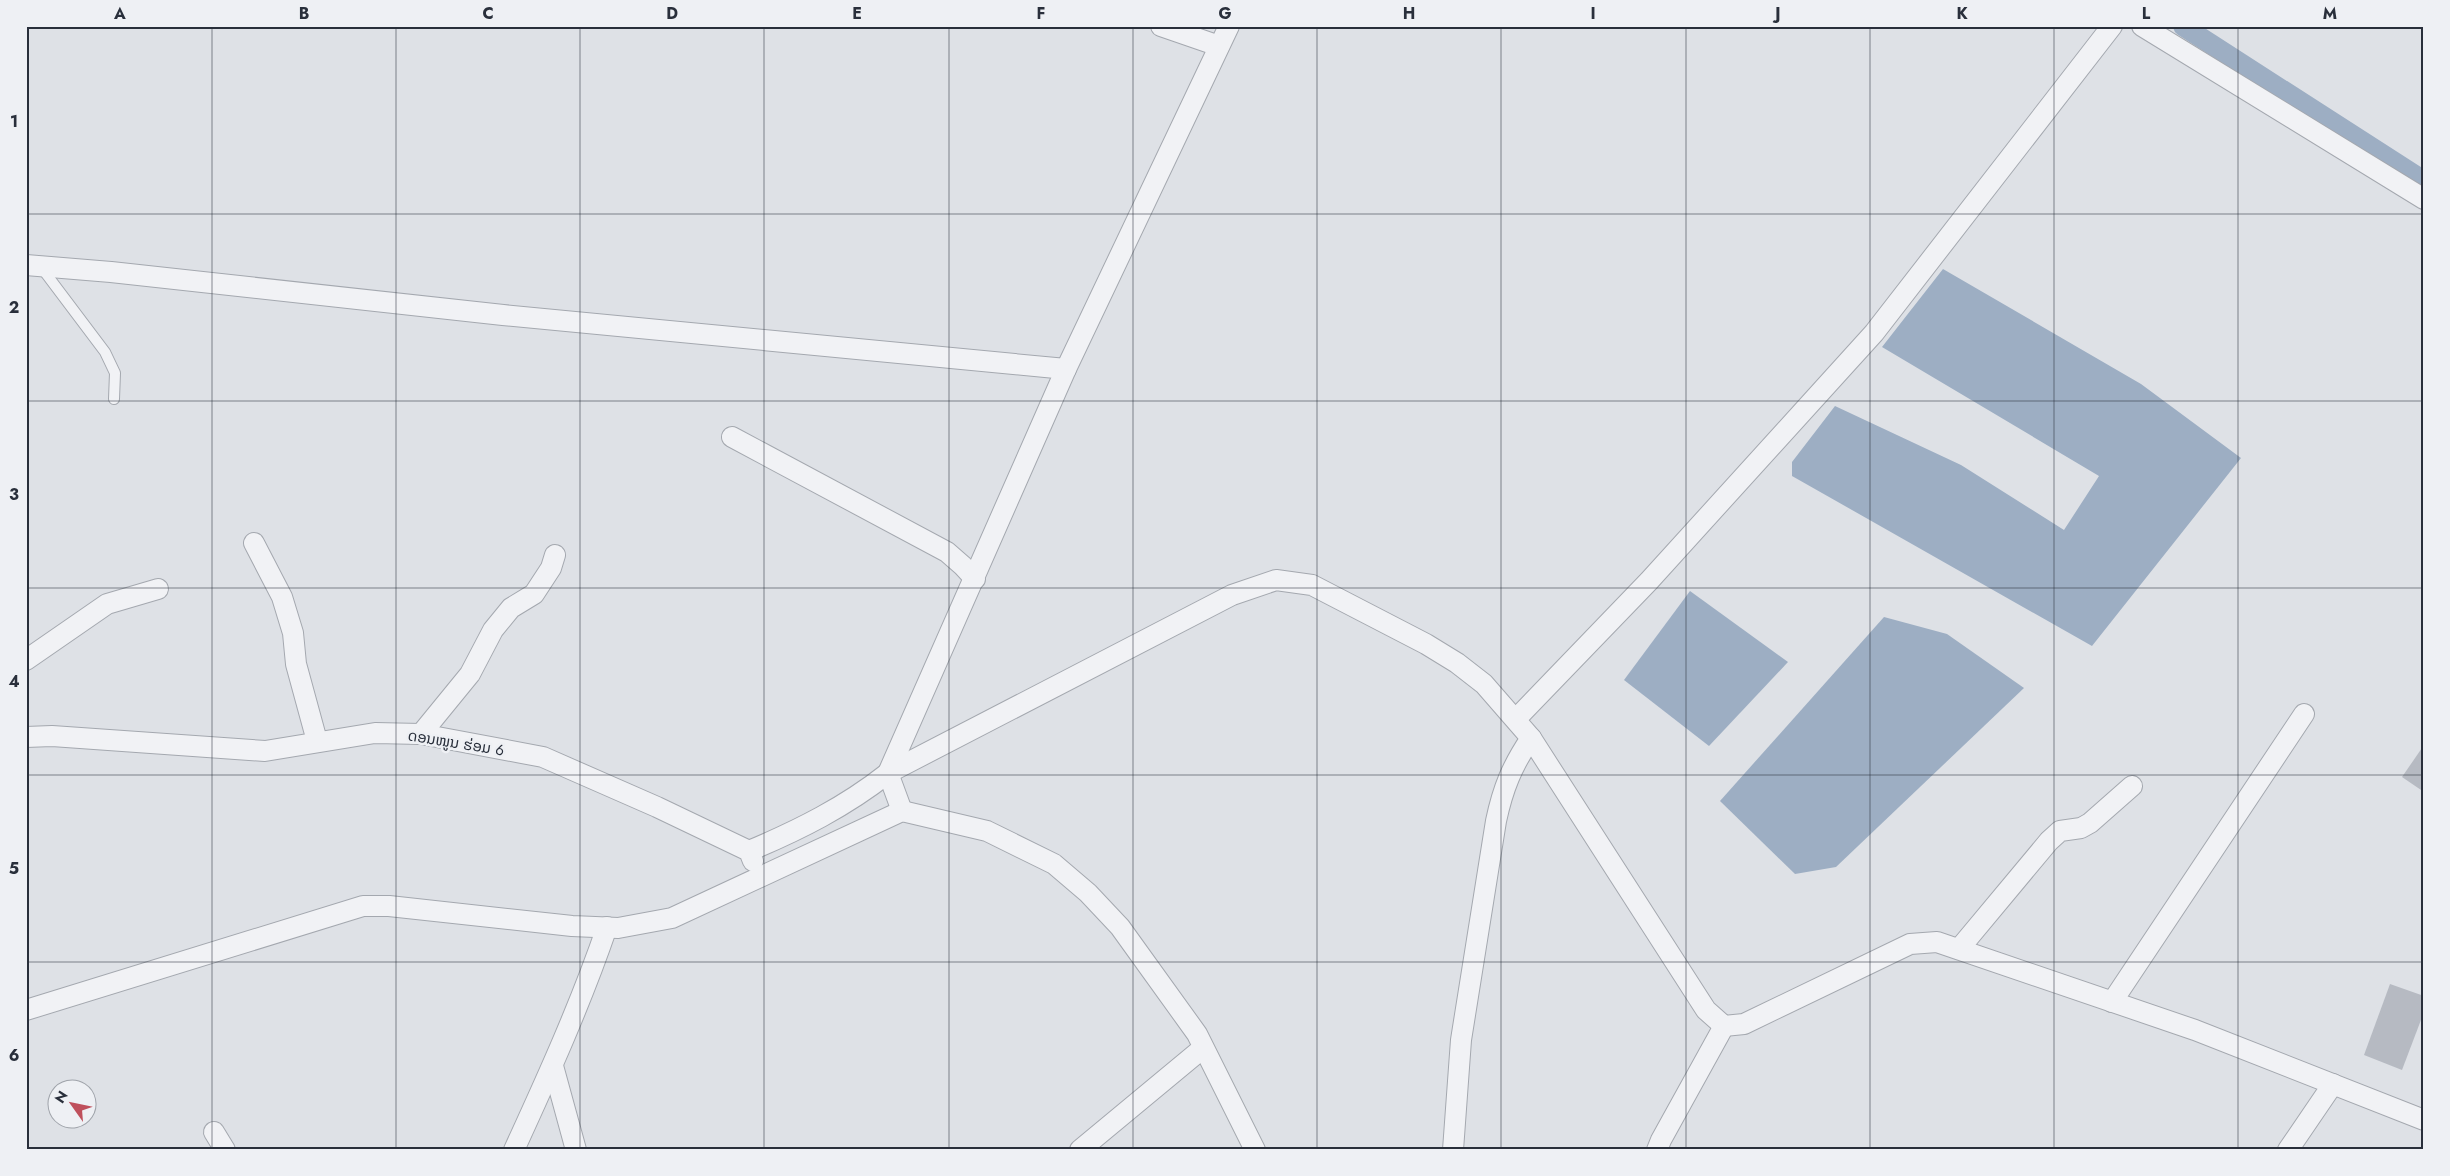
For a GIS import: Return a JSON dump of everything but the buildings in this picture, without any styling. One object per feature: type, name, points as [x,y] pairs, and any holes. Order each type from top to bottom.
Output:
[{"type":"street","points":[[1161,26],[1219,46]]},
{"type":"street","points":[[902,811],[888,773],[1066,369],[1229,26]]},
{"type":"street","points":[[1516,718],[1649,581],[1874,332],[2112,26]]},
{"type":"street","points":[[2142,26],[2424,199]]},
{"type":"street","points":[[34,266],[111,272],[512,316],[1066,369]]},
{"type":"street","points":[[732,437],[947,552],[964,566],[974,579]]},
{"type":"street","points":[[254,543],[282,597],[293,633],[296,664],[317,741]]},
{"type":"street","points":[[421,734],[470,674],[494,630],[511,608],[534,594],[551,568],[555,555]]},
{"type":"street","points":[[760,877],[748,850],[796,831],[848,803],[888,773],[1232,595],[1276,580],[1312,586],[1426,644],[1458,663],[1484,684],[1516,718],[1531,738],[1706,1010],[1724,1026],[1744,1024],[1910,944],[1937,942],[2195,1030],[2424,1120]]},
{"type":"street","points":[[26,660],[107,604],[158,589]]},
{"type":"street","points":[[2112,1002],[2304,714]]},
{"type":"street","name":"ດອນໜູນ ຮ່ອມ 6","points":[[26,737],[52,736],[264,751],[375,733],[421,734],[543,758],[656,807],[748,850]]},
{"type":"street","points":[[1453,1150],[1462,1040],[1496,821],[1503,791],[1514,765],[1531,738]]},
{"type":"street","points":[[1959,949],[2049,841],[2060,832],[2081,828],[2090,823],[2132,786]]},
{"type":"street","points":[[26,1010],[363,906],[389,906],[572,926],[618,928],[672,918],[902,811],[987,830],[1054,864],[1088,893],[1120,927],[1197,1034],[1255,1150]]},
{"type":"street","points":[[514,1150],[553,1066],[591,975],[607,927]]},
{"type":"street","points":[[1657,1150],[1660,1140],[1724,1026]]},
{"type":"street","points":[[1080,1150],[1203,1048]]},
{"type":"street","points":[[553,1066],[576,1150]]},
{"type":"street","points":[[2288,1150],[2333,1084]]},
{"type":"street","points":[[214,1132],[225,1150]]},
{"type":"lane","points":[[34,266],[105,352],[115,373],[114,399]]},
{"type":"water","points":[[1943,269],[2141,384],[2241,458],[2092,646],[1792,476],[1792,462],[1835,406],[1961,465],[2064,530],[2099,476],[1882,347]]},
{"type":"water","points":[[1690,591],[1788,662],[1709,746],[1624,680]]},
{"type":"water","points":[[1884,617],[1947,634],[2024,688],[1836,867],[1795,874],[1720,801]]},
{"type":"waterway","points":[[2183,26],[2424,181]]}]
